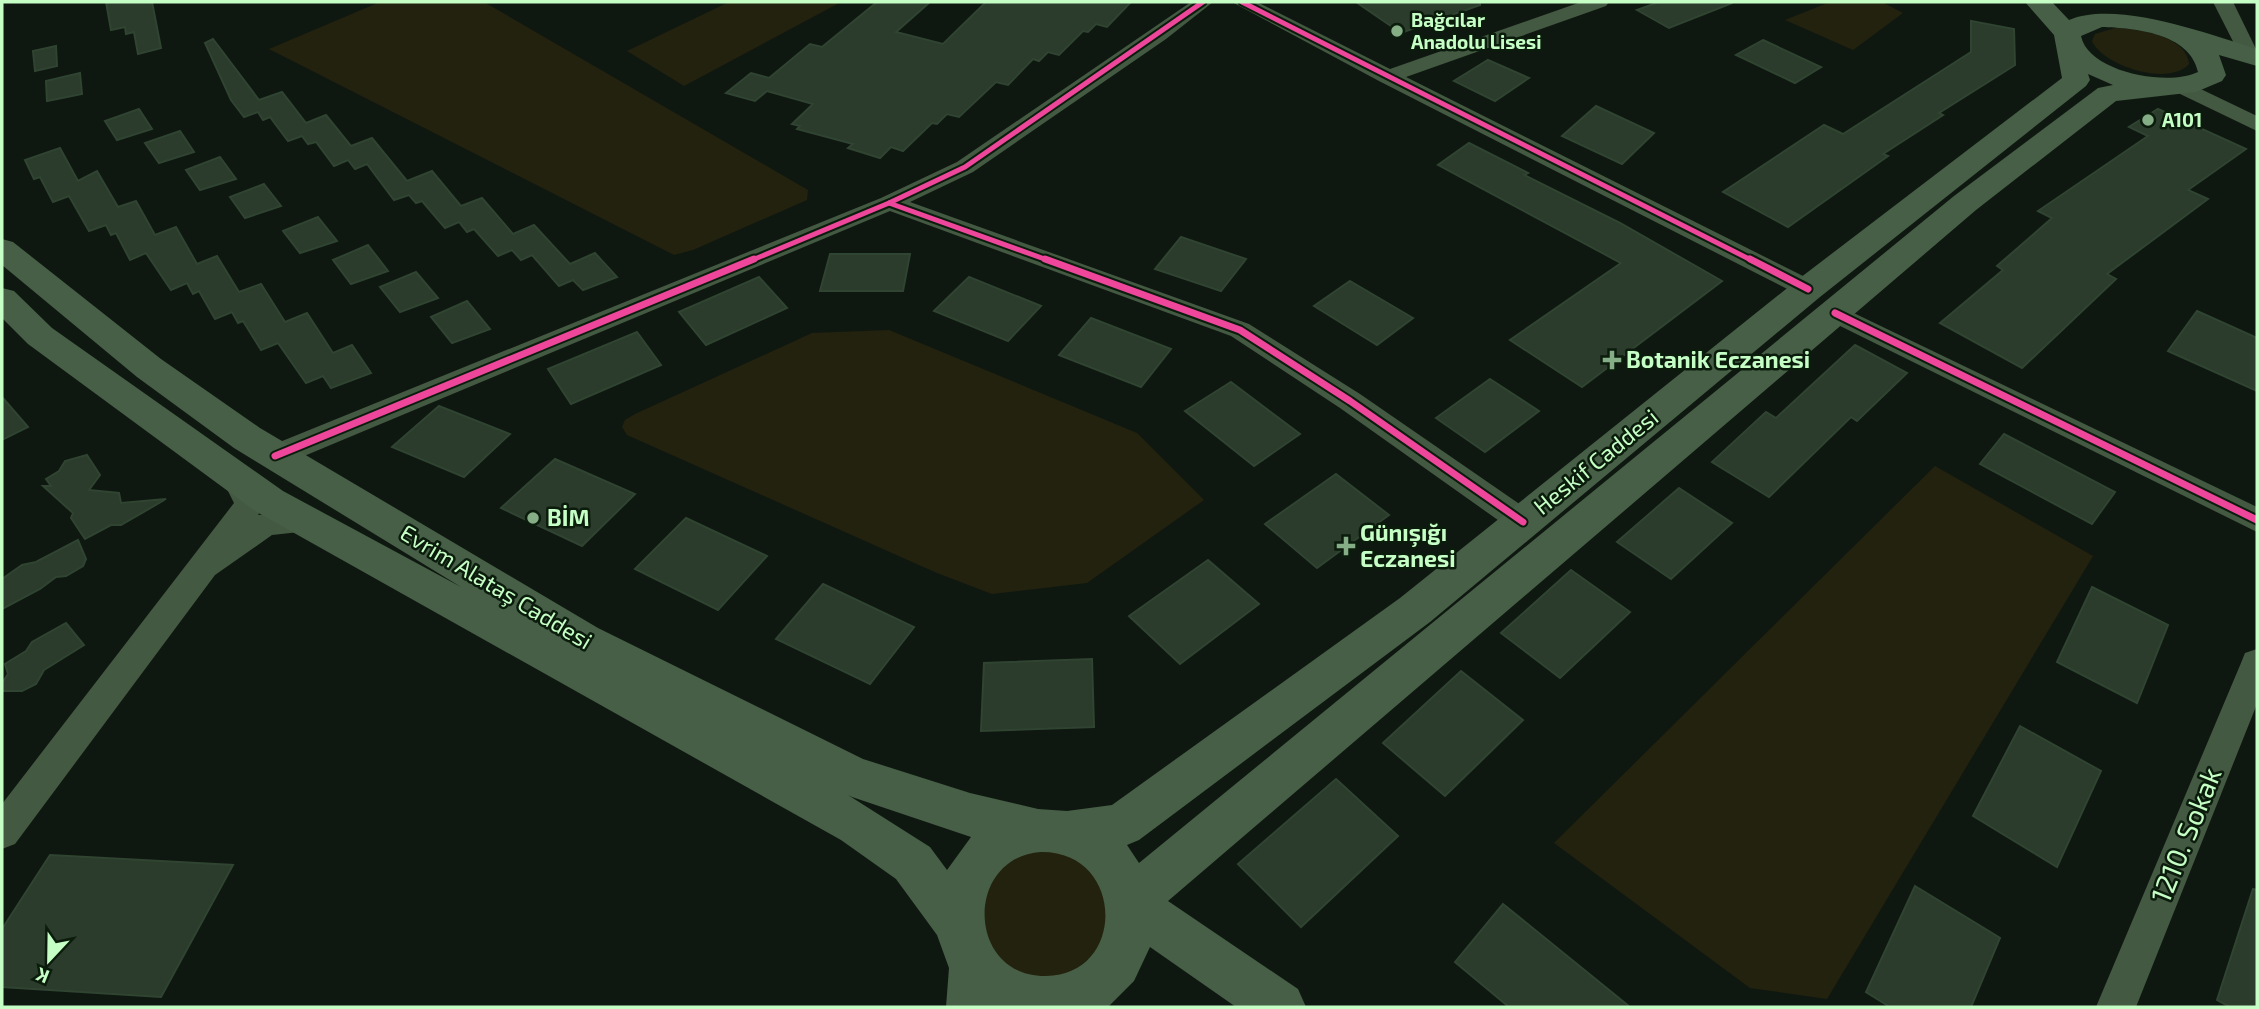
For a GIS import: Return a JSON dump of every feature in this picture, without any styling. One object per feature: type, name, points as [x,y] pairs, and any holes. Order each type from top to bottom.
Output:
[{"type":"main road","points":[[2038,2],[2068,38],[2076,54],[2112,75],[2183,85],[2212,75],[2213,65],[2207,54],[2192,42],[2172,32]]},
{"type":"main road","points":[[2074,2],[2172,32],[2255,63]]},
{"type":"main road","points":[[2068,38],[2074,25],[2087,20],[2126,20]]},
{"type":"main road","name":"Heskif Caddesi","points":[[1054,832],[1122,825],[1415,610],[1523,522],[1822,301],[2076,80],[2068,38]]},
{"type":"main road","points":[[1132,906],[1152,883],[1822,301],[1965,203],[2108,94],[2183,85],[2227,74],[2255,63]]},
{"type":"main road","name":"Evrim Alataş Caddesi","points":[[2,249],[149,368],[275,456],[583,640],[852,776],[970,815],[1054,832]]},
{"type":"main road","name":"Evrim Alataş Caddesi","points":[[2,299],[40,336],[269,501],[858,825],[913,863],[968,966]]},
{"type":"main road","points":[[1054,832],[1092,842],[1112,858],[1126,880],[1132,906],[1130,933],[1119,959],[1083,1003],[1018,998],[993,986],[968,966],[960,899],[971,873],[990,852],[1014,837],[1054,832]]},
{"type":"main road","points":[[1132,906],[1280,1007]]},
{"type":"street","points":[[275,456],[889,203],[965,167],[1203,2]]},
{"type":"street","points":[[1242,2],[1822,301],[2257,520]]},
{"type":"street","points":[[1386,77],[1599,2]]},
{"type":"street","points":[[2223,2],[2255,63]]},
{"type":"street","points":[[2183,85],[2257,124]]},
{"type":"street","points":[[889,203],[1240,330],[1350,401],[1523,522]]},
{"type":"street","points":[[2,832],[250,504],[236,477]]},
{"type":"street","points":[[204,566],[267,524],[307,522]]},
{"type":"street","name":"1210. Sokak","points":[[2116,1007],[2257,663]]},
{"type":"shaded area","points":[[380,2],[484,2],[808,190],[807,200],[693,250],[674,255],[269,49]]},
{"type":"shaded area","points":[[729,2],[841,2],[684,86],[627,51]]},
{"type":"shaded area","points":[[1830,2],[1882,2],[1903,13],[1853,50],[1785,20]]},
{"type":"shaded area","points":[[2115,28],[2147,32],[2170,40],[2186,54],[2189,64],[2180,71],[2167,74],[2137,71],[2122,65],[2099,50],[2092,41],[2095,34]]},
{"type":"shaded area","points":[[889,330],[1137,433],[1204,500],[1087,583],[992,594],[937,573],[627,435],[622,427],[625,420],[635,414],[812,333]]},
{"type":"shaded area","points":[[1935,466],[2093,556],[1827,999],[1750,988],[1554,843]]},
{"type":"shaded area","points":[[1033,844],[1099,860],[1114,940],[1060,981],[1014,975],[981,939],[982,903],[988,881],[1003,864]]},
{"type":"building","points":[[106,2],[152,2],[161,48],[138,54],[134,32],[126,34],[125,27],[111,30]]},
{"type":"building","points":[[877,2],[930,2],[896,32],[943,44],[986,2],[1131,2],[1107,27],[1096,24],[1088,32],[1083,31],[1059,55],[1048,52],[1039,61],[1033,59],[1008,85],[996,82],[959,117],[947,114],[937,124],[932,123],[903,151],[891,147],[880,158],[848,148],[853,144],[797,129],[800,126],[792,124],[813,104],[767,91],[755,101],[726,93],[751,73],[769,78],[810,44],[822,47]]},
{"type":"building","points":[[1356,2],[1480,2],[1480,5],[1401,33]]},
{"type":"building","points":[[1659,2],[1732,3],[1669,28],[1637,10]]},
{"type":"building","points":[[1971,21],[2014,29],[2015,65],[1939,113],[1943,115],[1883,154],[1888,156],[1788,227],[1723,192],[1824,125],[1843,134],[1971,52]]},
{"type":"building","points":[[213,39],[259,100],[282,92],[306,123],[326,115],[351,146],[372,138],[407,181],[432,171],[461,206],[482,198],[513,234],[534,225],[570,264],[595,253],[617,277],[583,290],[573,280],[559,286],[532,255],[521,260],[512,250],[498,256],[474,229],[467,232],[459,222],[445,228],[422,201],[416,203],[409,195],[394,200],[367,164],[355,169],[348,160],[334,166],[316,142],[308,144],[302,136],[288,141],[270,117],[263,120],[258,112],[244,117],[231,100],[205,43]]},
{"type":"building","points":[[1763,40],[1821,67],[1795,83],[1736,55]]},
{"type":"building","points":[[56,46],[57,66],[35,71],[33,51]]},
{"type":"building","points":[[1488,60],[1529,78],[1495,101],[1454,81]]},
{"type":"building","points":[[80,73],[82,94],[47,101],[46,81]]},
{"type":"building","points":[[1596,106],[1654,133],[1622,164],[1562,136]]},
{"type":"building","points":[[139,109],[152,129],[117,140],[105,121]]},
{"type":"building","points":[[2158,109],[2246,149],[2188,190],[2208,199],[2107,274],[2116,279],[2022,368],[1940,323],[2003,270],[1997,266],[2052,218],[2038,211],[2148,136],[2129,127]]},
{"type":"building","points":[[180,131],[194,152],[159,163],[145,143]]},
{"type":"building","points":[[1469,143],[1722,281],[1582,387],[1510,340],[1621,263],[1438,165]]},
{"type":"building","points":[[60,148],[78,181],[97,171],[118,207],[136,201],[155,235],[176,227],[197,264],[217,256],[239,292],[261,284],[285,322],[307,313],[333,353],[352,345],[371,373],[331,388],[323,376],[306,383],[278,343],[261,350],[243,321],[238,323],[232,312],[215,319],[199,291],[193,294],[187,283],[171,290],[146,253],[130,260],[116,233],[111,235],[106,225],[89,231],[69,196],[53,202],[40,177],[34,179],[25,160]]},
{"type":"building","points":[[220,157],[236,179],[200,190],[186,170]]},
{"type":"building","points":[[264,184],[281,206],[245,218],[230,197]]},
{"type":"building","points":[[318,217],[337,241],[300,253],[283,231]]},
{"type":"building","points":[[1181,237],[1246,259],[1221,291],[1155,269]]},
{"type":"building","points":[[368,245],[388,271],[351,284],[333,260]]},
{"type":"building","points":[[830,254],[910,254],[903,291],[820,291]]},
{"type":"building","points":[[416,272],[438,298],[400,312],[380,287]]},
{"type":"building","points":[[759,277],[787,308],[706,345],[679,312]]},
{"type":"building","points":[[969,277],[1041,306],[1008,341],[934,311]]},
{"type":"building","points":[[1350,281],[1413,318],[1377,345],[1314,306]]},
{"type":"building","points":[[467,301],[490,329],[452,343],[431,317]]},
{"type":"building","points":[[2197,311],[2257,338],[2257,391],[2168,351]]},
{"type":"building","points":[[1091,318],[1171,349],[1141,387],[1059,355]]},
{"type":"building","points":[[637,332],[661,365],[571,404],[548,369]]},
{"type":"building","points":[[1855,345],[1907,373],[1857,421],[1851,417],[1769,497],[1712,462],[1766,412],[1776,418]]},
{"type":"building","points":[[1490,379],[1539,411],[1485,452],[1436,418]]},
{"type":"building","points":[[1231,382],[1300,434],[1254,466],[1185,411]]},
{"type":"building","points":[[2,397],[28,427],[2,440]]},
{"type":"building","points":[[439,406],[510,434],[464,477],[392,447]]},
{"type":"building","points":[[2004,434],[2115,492],[2092,524],[1980,464]]},
{"type":"building","points":[[87,455],[100,475],[89,490],[119,493],[121,503],[166,499],[121,525],[111,525],[85,539],[71,518],[73,513],[43,486],[51,486],[46,479],[59,471],[65,461]]},
{"type":"building","points":[[555,459],[635,494],[582,546],[501,508]]},
{"type":"building","points":[[1336,474],[1389,515],[1317,568],[1265,524]]},
{"type":"building","points":[[1679,488],[1732,523],[1671,579],[1617,542]]},
{"type":"building","points":[[686,518],[767,556],[718,610],[635,569]]},
{"type":"building","points":[[78,540],[86,559],[83,566],[66,576],[56,577],[40,589],[2,609],[2,579],[22,565],[36,562]]},
{"type":"building","points":[[1208,560],[1259,604],[1180,664],[1129,616]]},
{"type":"building","points":[[1571,570],[1630,612],[1560,678],[1501,633]]},
{"type":"building","points":[[823,584],[914,627],[870,684],[776,639]]},
{"type":"building","points":[[2092,587],[2168,625],[2137,703],[2057,662]]},
{"type":"building","points":[[66,623],[84,645],[44,670],[36,684],[22,691],[2,691],[2,683],[8,674],[5,664],[26,651],[32,642]]},
{"type":"building","points":[[1092,659],[1094,727],[981,731],[984,663]]},
{"type":"building","points":[[1461,671],[1523,720],[1445,796],[1383,743]]},
{"type":"building","points":[[2020,726],[2101,771],[2057,867],[1973,816]]},
{"type":"building","points":[[1336,779],[1398,836],[1301,927],[1238,864]]},
{"type":"building","points":[[50,855],[233,865],[161,997],[2,987],[2,929]]},
{"type":"building","points":[[1915,886],[2000,938],[1971,1007],[1890,1007],[1866,992]]},
{"type":"building","points":[[2253,889],[2257,890],[2257,1007],[2230,1007],[2217,1000]]},
{"type":"building","points":[[1503,904],[1630,1007],[1509,1007],[1455,962]]},
{"type":"cycle path","points":[[275,456],[889,203],[965,167],[1203,2]]},
{"type":"cycle path","points":[[1242,2],[1808,289]]},
{"type":"cycle path","points":[[889,203],[1240,330],[1350,401],[1523,522]]},
{"type":"cycle path","points":[[1835,313],[2257,520]]},
{"type":"place","name":"Bağcılar Anadolu Lisesi","points":[[1397,31]]},
{"type":"place","name":"A101","points":[[2148,120]]},
{"type":"place","name":"Botanik Eczanesi","points":[[1612,360]]},
{"type":"place","name":"BİM","points":[[533,518]]},
{"type":"place","name":"Günışığı Eczanesi","points":[[1346,546]]}]
